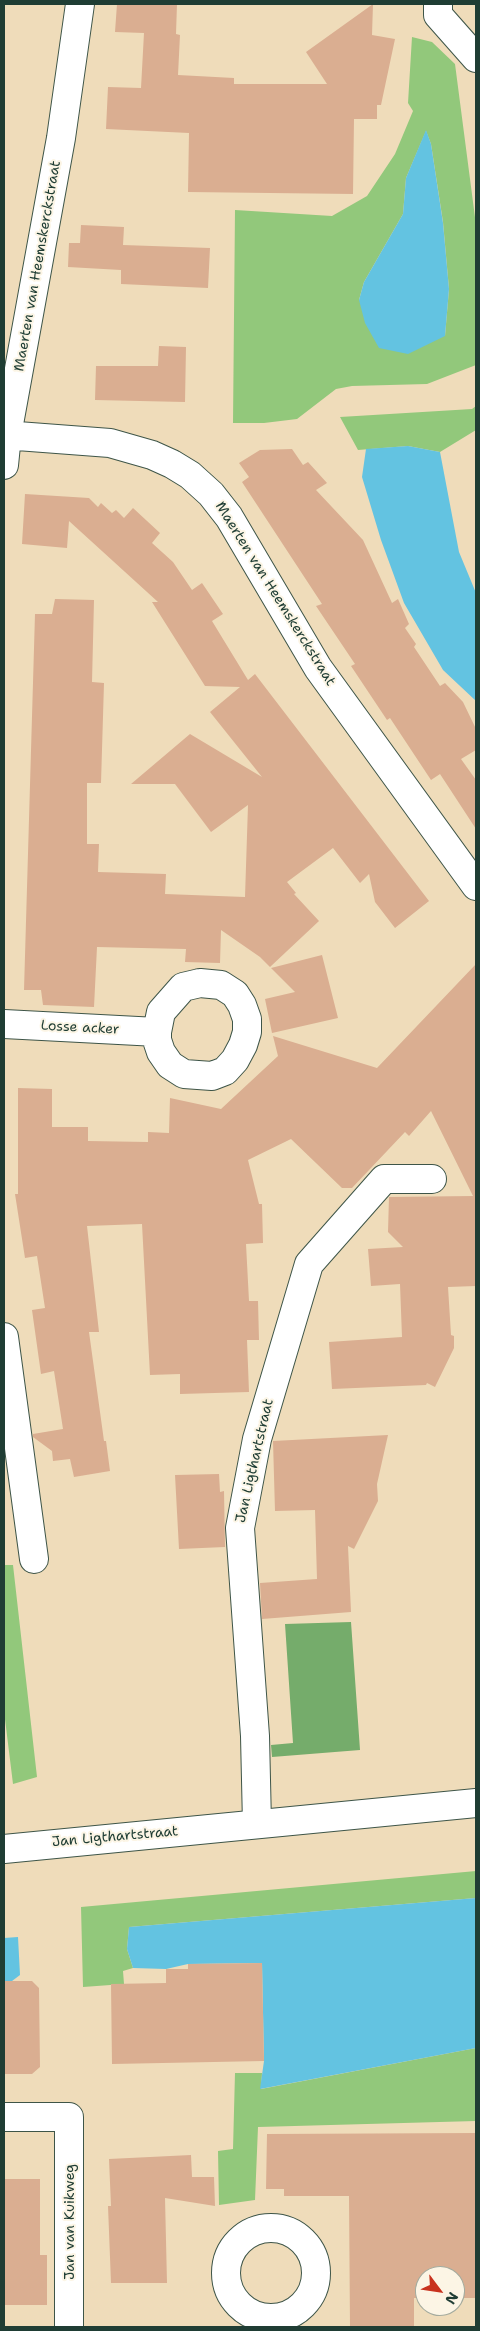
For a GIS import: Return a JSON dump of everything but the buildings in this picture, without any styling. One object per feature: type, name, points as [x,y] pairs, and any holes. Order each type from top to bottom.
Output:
[{"type":"street","name":"Maerten van Heemskerckstraat","points":[[80,4],[61,138],[5,435],[110,443],[152,455],[190,475],[211,494],[229,517],[318,668],[476,886]]},
{"type":"street","points":[[438,4],[438,15],[476,58]]},
{"type":"street","points":[[4,465],[5,435]]},
{"type":"street","name":"Losse acker","points":[[4,1024],[156,1032]]},
{"type":"street","name":"Jan Ligthartstraat","points":[[257,1824],[255,1736],[240,1528],[257,1439],[308,1264],[384,1179],[432,1179]]},
{"type":"street","points":[[4,1337],[34,1560]]},
{"type":"street","name":"Jan Ligthartstraat","points":[[4,1849],[476,1803]]},
{"type":"street","name":"Jan van Kuikweg","points":[[4,2117],[69,2116],[69,2327]]},
{"type":"green space","points":[[412,37],[432,42],[455,64],[476,225],[476,365],[427,384],[352,386],[336,389],[297,419],[264,423],[233,423],[235,210],[332,216],[367,196],[395,154],[413,111],[408,103]],"holes":[[[426,131],[431,144],[443,222],[449,289],[445,336],[359,300],[364,282],[403,214],[406,178]]]},
{"type":"green space","points":[[476,406],[476,430],[440,452],[408,446],[358,450],[340,417],[472,409]]},
{"type":"green space","points":[[5,1565],[13,1565],[37,1777],[13,1784],[4,1711]]},
{"type":"green space","points":[[351,1622],[360,1750],[272,1757],[271,1745],[293,1743],[285,1624]]},
{"type":"green space","points":[[476,1871],[476,1898],[129,1927],[127,1949],[133,1968],[123,1971],[124,1984],[83,1987],[81,1907]]},
{"type":"green space","points":[[476,2048],[476,2121],[258,2127],[255,2200],[219,2205],[218,2151],[233,2149],[235,2073],[262,2073],[261,2089]]},
{"type":"water","points":[[426,130],[431,144],[443,223],[449,289],[445,336],[408,354],[379,348],[365,323],[359,300],[364,282],[403,214],[406,178]]},
{"type":"water","points":[[408,446],[440,452],[459,552],[476,593],[476,701],[443,670],[404,603],[381,540],[362,477],[366,449]]},
{"type":"water","points":[[476,1898],[476,2048],[260,2089],[264,2061],[262,1963],[188,1964],[166,1969],[133,1968],[127,1949],[129,1927]]},
{"type":"water","points":[[18,1937],[20,1975],[12,1981],[4,1981],[4,1938]]}]
